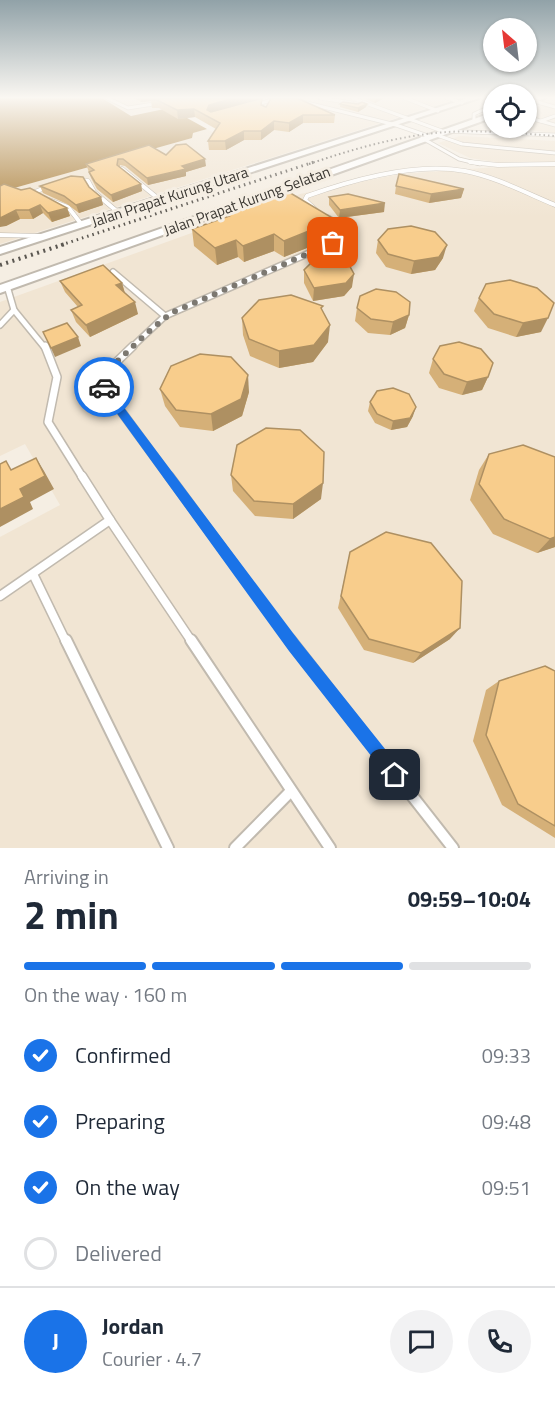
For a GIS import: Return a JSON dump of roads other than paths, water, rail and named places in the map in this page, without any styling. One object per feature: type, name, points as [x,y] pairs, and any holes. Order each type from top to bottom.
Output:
[{"type":"street","name":"Jalan Prapat Kurung Utara","points":[[0,251],[356,138]]},
{"type":"street","name":"Jalan Prapat Kurung Selatan","points":[[4,287],[424,138]]},
{"type":"lane","points":[[434,138],[462,160],[470,162],[555,164]]},
{"type":"lane","points":[[440,138],[462,144],[555,153]]},
{"type":"lane","points":[[122,169],[160,200]]},
{"type":"lane","points":[[453,848],[294,646],[104,388],[104,374],[165,316],[338,240],[342,230],[340,224],[305,200],[312,194],[379,177],[454,169],[492,180],[555,205]]},
{"type":"lane","points":[[70,180],[88,181],[94,192],[119,213]]},
{"type":"lane","points":[[48,186],[38,190],[36,195],[59,202],[74,210],[82,225]]},
{"type":"lane","points":[[0,235],[46,237]]},
{"type":"lane","points":[[113,272],[165,316]]},
{"type":"lane","points":[[4,287],[14,310],[44,345],[54,366],[57,376],[48,422],[330,848]]},
{"type":"lane","points":[[0,325],[14,310]]},
{"type":"lane","points":[[0,596],[111,520]]},
{"type":"lane","points":[[33,574],[168,848]]},
{"type":"lane","points":[[235,848],[291,792]]},
{"type":"railway","points":[[309,164],[371,145],[406,138]]},
{"type":"railway","points":[[61,245],[314,162]]},
{"type":"railway","points":[[0,265],[65,244]]}]
